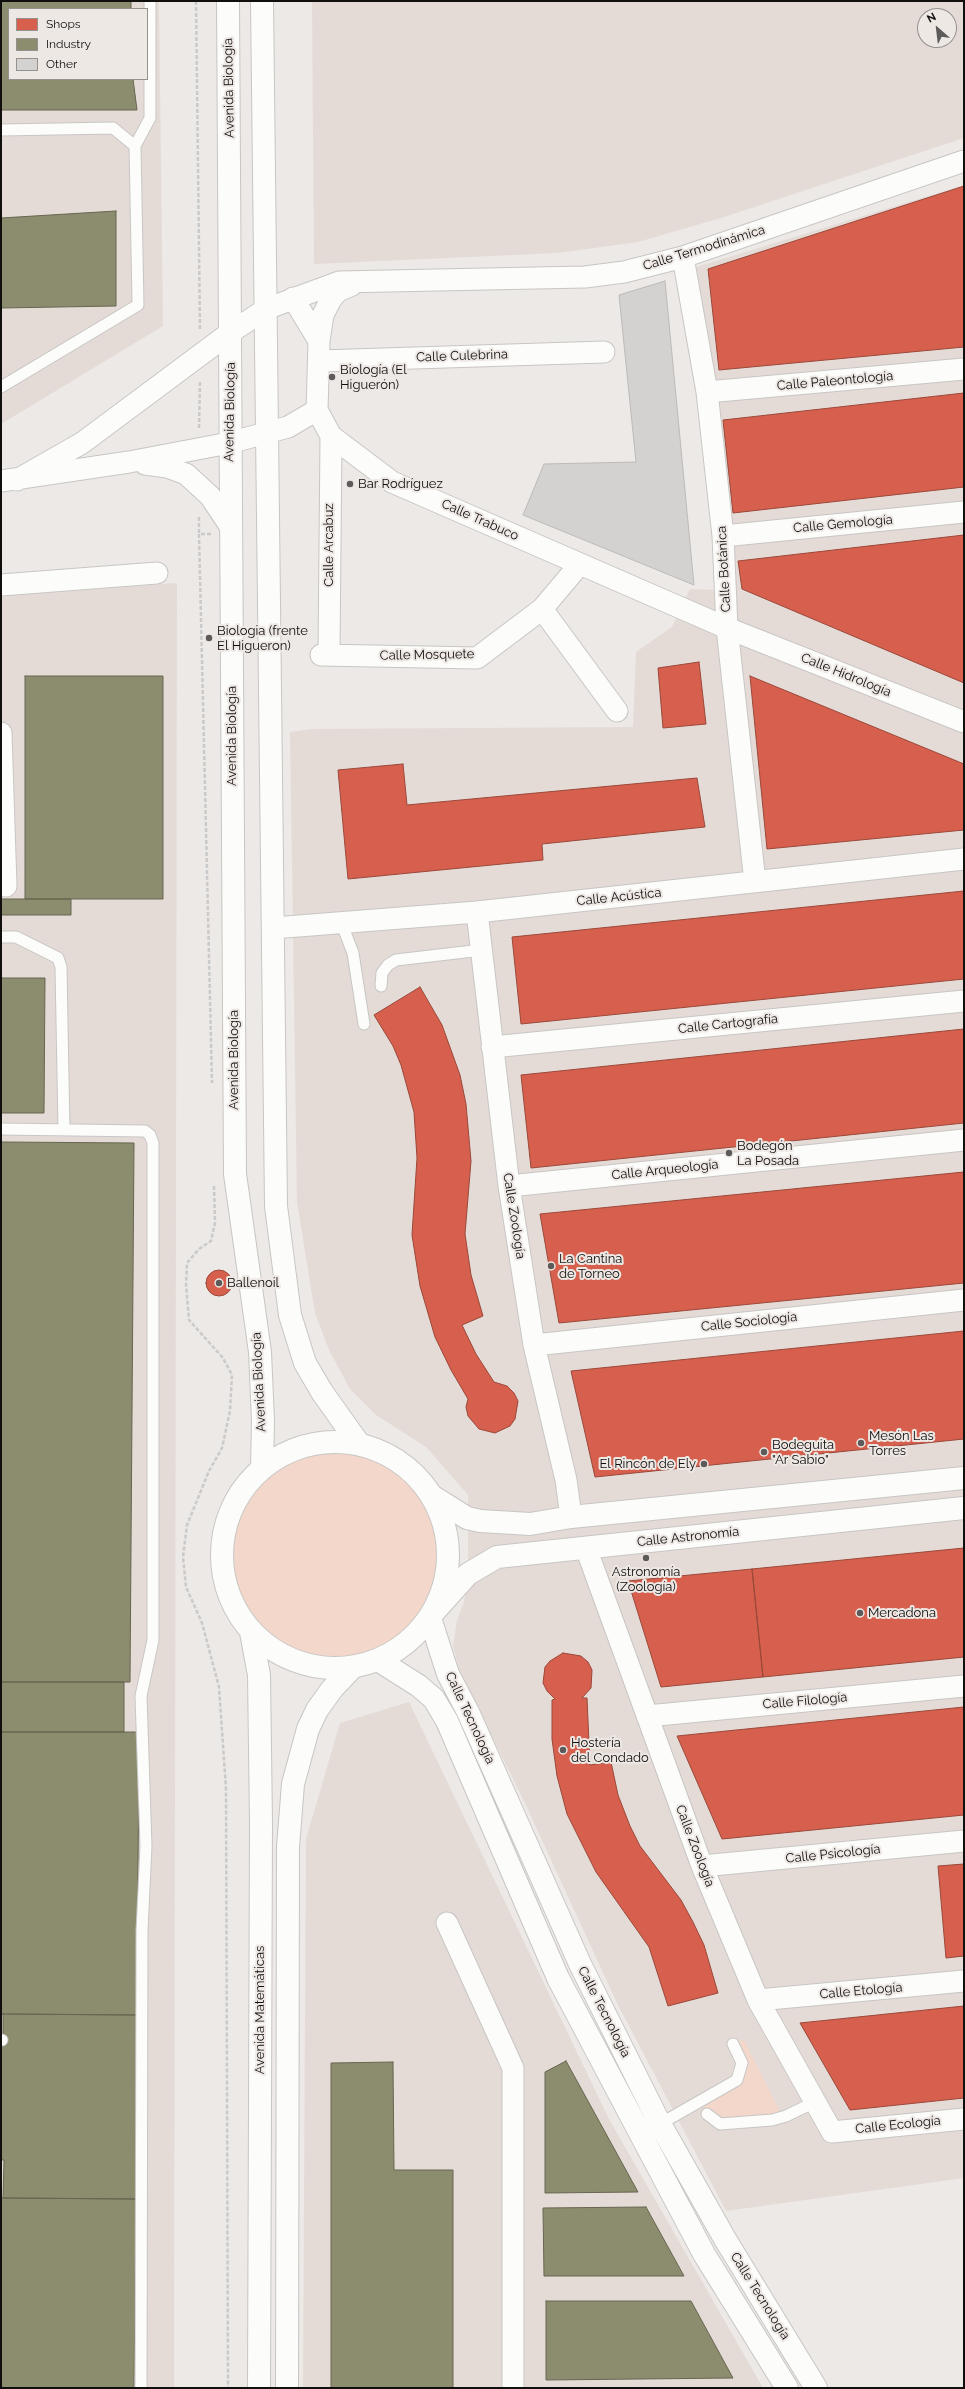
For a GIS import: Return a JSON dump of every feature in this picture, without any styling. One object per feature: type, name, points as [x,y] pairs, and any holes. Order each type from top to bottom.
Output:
[{"type":"main road","name":"Avenida Biología","points":[[228,1],[231,332],[229,443],[235,1174],[260,1352],[263,1421],[262,1469]]},
{"type":"main road","points":[[262,1],[276,1206],[290,1315],[306,1363],[322,1392],[359,1444]]},
{"type":"main road","points":[[263,142],[274,1]]},
{"type":"main road","points":[[352,1668],[330,1669],[308,1666],[287,1658],[268,1647],[251,1632],[230,1598],[224,1579],[222,1559],[223,1539],[228,1519],[236,1500],[248,1484],[262,1469],[276,1459],[308,1446],[336,1442],[359,1444],[374,1448],[401,1463],[424,1483],[441,1514],[447,1534],[449,1554],[446,1581],[432,1615]]},
{"type":"main road","points":[[432,1496],[463,1517],[480,1521],[530,1524],[572,1517],[964,1478]]},
{"type":"main road","name":"Calle Astronomía","points":[[352,1668],[378,1660],[407,1643],[468,1574],[497,1557],[964,1508]]},
{"type":"main road","name":"Calle Tecnología","points":[[432,1615],[448,1674],[468,1712],[580,1964],[660,2124],[725,2239],[816,2388]]},
{"type":"main road","name":"Avenida Matemáticas","points":[[251,1632],[259,1675],[261,1823],[259,2388]]},
{"type":"main road","name":"Calle Tecnología","points":[[378,1660],[419,1686],[434,1699],[447,1721],[558,1978],[704,2254],[787,2388]]},
{"type":"main road","points":[[287,2388],[288,1855],[293,1784],[308,1729],[317,1710],[332,1689],[352,1668]]},
{"type":"street","name":"Calle Termodinámica","points":[[9,481],[82,443],[231,332],[266,309],[339,282],[585,276],[624,272],[684,257],[964,161]]},
{"type":"street","name":"Calle Botánica","points":[[684,257],[707,392],[723,536],[727,628],[755,882]]},
{"type":"street","points":[[9,481],[200,449],[266,434],[293,424],[317,410],[323,315],[331,298],[338,291],[347,287],[372,281]]},
{"type":"street","points":[[293,298],[320,351]]},
{"type":"street","name":"Calle Culebrina","points":[[320,351],[604,352]]},
{"type":"street","name":"Calle Paleontología","points":[[707,392],[964,369]]},
{"type":"street","name":"Calle Trabuco","points":[[317,410],[331,436],[392,482],[727,628]]},
{"type":"street","name":"Calle Arcabuz","points":[[325,655],[331,436]]},
{"type":"street","points":[[129,462],[167,467],[186,474],[210,496],[230,529]]},
{"type":"street","name":"Calle Gemología","points":[[723,536],[964,512]]},
{"type":"street","name":"Calle Mosquete","points":[[325,655],[477,658],[542,608],[580,564]]},
{"type":"street","points":[[1,585],[157,573]]},
{"type":"street","points":[[542,608],[617,711]]},
{"type":"street","name":"Calle Hidrología","points":[[727,628],[964,722]]},
{"type":"street","points":[[1,733],[6,886]]},
{"type":"street","name":"Calle Acústica","points":[[273,928],[477,912],[964,859]]},
{"type":"street","name":"Calle Zoología","points":[[477,912],[509,1186],[534,1345],[566,1480],[572,1517]]},
{"type":"street","name":"Calle Cartografía","points":[[492,1047],[964,1001]]},
{"type":"street","name":"Calle Arqueología","points":[[509,1186],[964,1140]]},
{"type":"street","name":"Calle Sociología","points":[[534,1345],[964,1300]]},
{"type":"street","name":"Calle Zoología","points":[[586,1548],[702,1866],[758,2000],[832,2132]]},
{"type":"street","name":"Calle Filología","points":[[647,1716],[964,1686]]},
{"type":"street","name":"Calle Psicología","points":[[702,1866],[964,1841]]},
{"type":"street","points":[[447,1923],[513,2068],[514,2388]]},
{"type":"street","name":"Calle Etología","points":[[758,2000],[964,1981]]},
{"type":"street","name":"Calle Ecología","points":[[832,2132],[964,2119]]},
{"type":"lane","points":[[1,387],[138,305],[136,146],[150,118],[150,1]]},
{"type":"lane","points":[[1,130],[113,128],[136,146]]},
{"type":"lane","points":[[341,922],[353,953],[364,1024]]},
{"type":"lane","points":[[1,937],[16,937],[58,958],[61,967],[64,1130]]},
{"type":"lane","points":[[381,986],[382,973],[388,965],[396,960],[482,950]]},
{"type":"lane","points":[[1,1129],[145,1131],[150,1135],[153,1143],[153,1640],[141,1696],[146,1846],[142,1931],[141,2388]]},
{"type":"lane","points":[[660,2124],[737,2080],[742,2063],[732,2044]]},
{"type":"lane","points":[[707,2114],[720,2124],[772,2120],[786,2116],[815,2102]]},
{"type":"path","points":[[196,1],[200,449]]},
{"type":"path","points":[[199,486],[212,1088]]},
{"type":"path","points":[[199,534],[230,529]]},
{"type":"path","points":[[214,1183],[215,1223],[211,1241],[199,1249],[187,1263],[186,1285],[189,1320],[223,1358],[232,1375],[230,1411],[222,1448],[209,1471],[187,1526],[183,1557],[186,1587],[202,1623],[219,1687],[226,1789],[228,2388]]},
{"type":"shaded area","points":[[1,1],[159,1],[163,326],[1,424]]},
{"type":"shaded area","points":[[312,1],[964,1],[964,138],[721,218],[638,242],[558,253],[314,264]]},
{"type":"shaded area","points":[[964,185],[964,2178],[726,2211],[617,2003],[523,1799],[460,1672],[453,1646],[457,1620],[464,1602],[468,1574],[468,1495],[426,1447],[376,1415],[350,1389],[329,1350],[315,1313],[297,1202],[290,732],[312,729],[633,727],[636,652],[672,627],[690,589],[720,590],[693,268]]},
{"type":"shaded area","points":[[177,583],[174,2388],[1,2388],[1,596]]},
{"type":"shaded area","points":[[324,1442],[346,1442],[378,1450],[388,1455],[407,1467],[423,1483],[440,1512],[446,1533],[448,1555],[446,1577],[440,1598],[423,1627],[407,1643],[378,1660],[346,1668],[324,1668],[292,1660],[282,1655],[263,1643],[247,1627],[230,1598],[222,1566],[222,1544],[230,1512],[235,1502],[247,1483],[263,1467],[292,1450]]},
{"type":"shaded area","points":[[409,1702],[609,2119],[763,2388],[303,2388],[306,1839],[340,1723]]},
{"type":"shaded area","points":[[744,2040],[783,2117],[720,2124],[710,2118],[700,2102],[740,2073],[733,2044]]},
{"type":"building: Shops","points":[[964,186],[964,347],[719,370],[708,269]]},
{"type":"building: Shops","points":[[964,393],[964,487],[733,513],[723,420]]},
{"type":"building: Shops","points":[[964,535],[964,683],[742,589],[738,561]]},
{"type":"building: Shops","points":[[699,662],[706,724],[663,728],[658,668]]},
{"type":"building: Shops","points":[[750,676],[964,764],[964,830],[767,849]]},
{"type":"building: Shops","points":[[403,764],[407,805],[697,778],[705,827],[542,844],[543,860],[348,879],[338,770]]},
{"type":"building: Shops","points":[[964,891],[964,979],[521,1024],[512,937]]},
{"type":"building: Shops","points":[[420,987],[442,1025],[460,1075],[466,1104],[471,1161],[465,1234],[471,1275],[483,1316],[462,1325],[476,1354],[494,1382],[507,1386],[514,1393],[518,1401],[515,1419],[510,1426],[495,1433],[479,1429],[468,1416],[466,1407],[468,1399],[451,1370],[435,1337],[420,1286],[412,1235],[417,1158],[414,1112],[401,1065],[393,1046],[374,1015]]},
{"type":"building: Shops","points":[[964,1029],[964,1123],[531,1168],[521,1075]]},
{"type":"building: Shops","points":[[964,1172],[964,1283],[559,1323],[540,1214]]},
{"type":"building: Shops","name":"Ballenoil","points":[[219,1270],[229,1273],[232,1283],[229,1293],[219,1296],[209,1293],[206,1283],[209,1273]]},
{"type":"building: Shops","points":[[964,1331],[964,1439],[595,1477],[571,1371]]},
{"type":"building: Shops","name":"Mercadona","points":[[964,1548],[964,1657],[763,1677],[752,1569]]},
{"type":"building: Shops","points":[[752,1569],[763,1677],[661,1687],[628,1581]]},
{"type":"building: Shops","points":[[563,1653],[581,1656],[588,1662],[592,1670],[591,1688],[582,1698],[587,1698],[590,1765],[611,1762],[618,1795],[630,1826],[640,1846],[681,1900],[693,1922],[704,1945],[718,1993],[668,2006],[649,1947],[596,1872],[567,1814],[557,1776],[552,1739],[552,1700],[555,1699],[547,1691],[543,1683],[545,1667],[550,1661]]},
{"type":"building: Shops","points":[[964,1707],[964,1815],[722,1839],[677,1736]]},
{"type":"building: Shops","points":[[964,1864],[964,1956],[946,1958],[938,1866]]},
{"type":"building: Shops","points":[[964,2006],[964,2098],[850,2110],[800,2023]]},
{"type":"building: Industry","points":[[1,1],[131,1],[131,8],[8,8],[8,80],[133,80],[137,110],[1,110]]},
{"type":"building: Industry","points":[[116,211],[116,306],[1,308],[1,218]]},
{"type":"building: Industry","points":[[25,676],[163,676],[163,899],[25,899]]},
{"type":"building: Industry","points":[[1,899],[71,899],[71,915],[1,915]]},
{"type":"building: Industry","points":[[1,978],[45,978],[44,1113],[1,1113]]},
{"type":"building: Industry","points":[[1,1142],[134,1143],[130,1682],[1,1682]]},
{"type":"building: Industry","points":[[1,1682],[124,1682],[124,1732],[1,1732]]},
{"type":"building: Industry","points":[[1,1732],[139,1732],[137,2015],[1,2014]]},
{"type":"building: Industry","points":[[3,2014],[137,2015],[136,2199],[3,2198],[4,2160],[1,2160],[1,2046],[3,2046]]},
{"type":"building: Industry","points":[[566,2061],[638,2192],[545,2193],[545,2072]]},
{"type":"building: Industry","points":[[393,2062],[394,2170],[453,2170],[453,2388],[331,2388],[331,2063]]},
{"type":"building: Industry","points":[[1,2198],[136,2199],[134,2388],[1,2388]]},
{"type":"building: Industry","points":[[646,2207],[684,2276],[544,2276],[543,2208]]},
{"type":"building: Industry","points":[[546,2301],[691,2301],[733,2378],[546,2380]]},
{"type":"building: Other","points":[[665,281],[694,585],[523,515],[544,464],[636,462],[619,295]]},
{"type":"place","name":"Biología (El Higuerón)","points":[[332,377]]},
{"type":"place","name":"Bar Rodríguez","points":[[350,484]]},
{"type":"place","name":"Biologia (frente El Higueron)","points":[[209,638]]},
{"type":"place","name":"Bodegón La Posada","points":[[729,1153]]},
{"type":"place","name":"La Cantina de Torneo","points":[[551,1266]]},
{"type":"place","name":"Ballenoil","points":[[219,1283]]},
{"type":"place","name":"Mesón Las Torres","points":[[861,1443]]},
{"type":"place","name":"Bodeguita \"Ar Sabio\"","points":[[764,1452]]},
{"type":"place","name":"El Rincón de Ely","points":[[704,1464]]},
{"type":"place","name":"Astronomía (Zoología)","points":[[646,1558]]},
{"type":"place","name":"Mercadona","points":[[860,1613]]},
{"type":"place","name":"Hostería del Condado","points":[[563,1750]]}]
